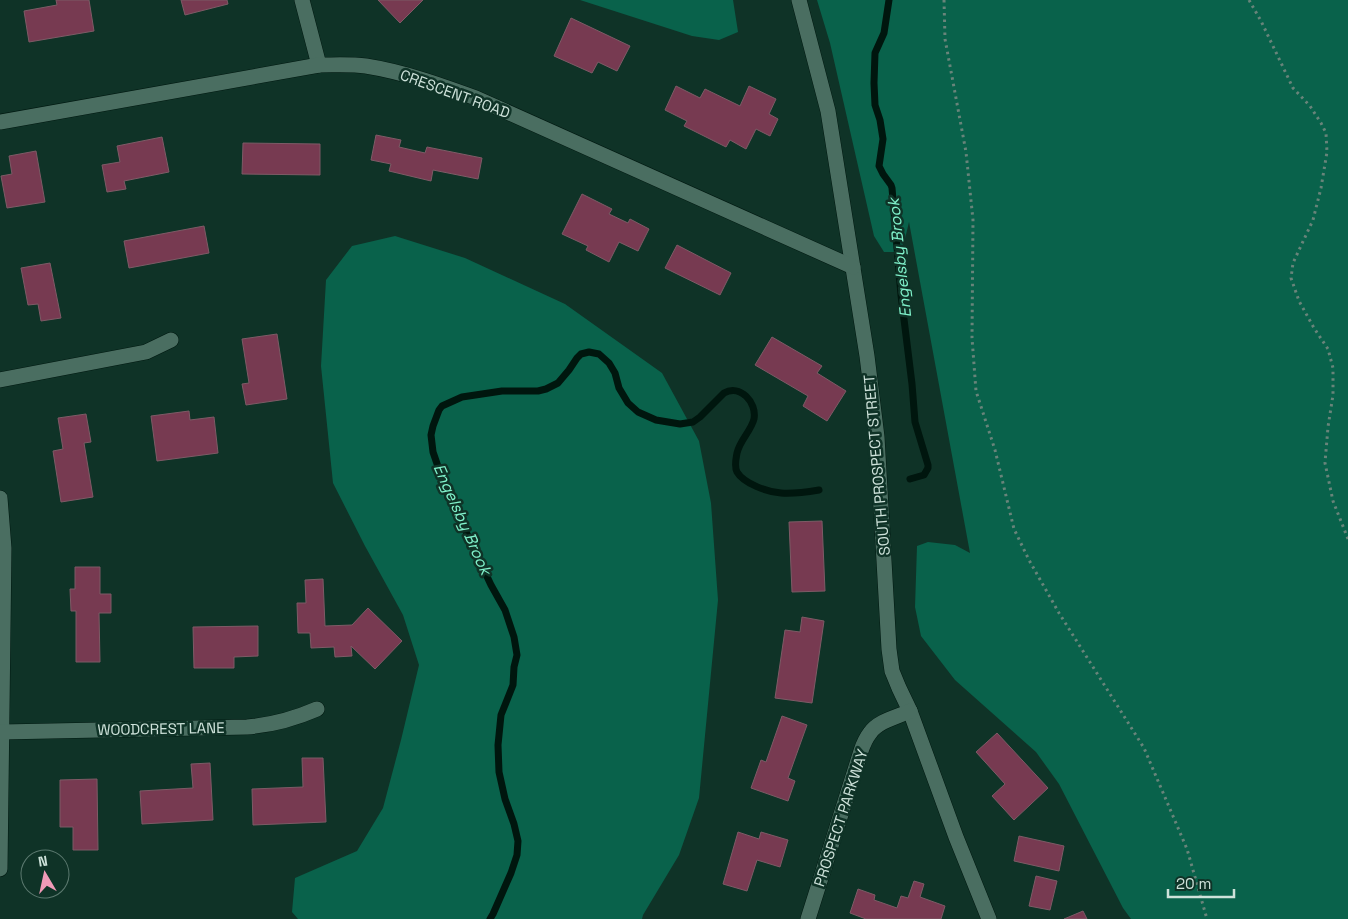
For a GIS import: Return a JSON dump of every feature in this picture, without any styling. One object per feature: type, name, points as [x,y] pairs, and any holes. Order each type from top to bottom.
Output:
[{"type":"street","points":[[302,0],[320,65]]},
{"type":"street","name":"SOUTH PROSPECT STREET","points":[[799,0],[828,111],[867,356],[877,437],[889,649],[892,671],[910,711],[956,837],[989,919]]},
{"type":"street","name":"CRESCENT ROAD","points":[[0,122],[320,65],[364,66],[400,72],[476,98],[853,267]]},
{"type":"street","points":[[0,380],[146,352],[171,340]]},
{"type":"street","points":[[0,498],[4,548],[0,869]]},
{"type":"street","name":"WOODCREST LANE","points":[[2,732],[247,727],[284,721],[317,708]]},
{"type":"street","name":"PROSPECT PARKWAY","points":[[808,919],[865,741],[875,727],[910,711]]},
{"type":"path","points":[[944,0],[945,39],[966,152],[973,220],[972,338],[976,391],[995,450],[1014,529],[1059,613],[1144,748],[1187,849],[1207,919]]},
{"type":"path","points":[[1249,0],[1293,88],[1310,106],[1326,133],[1326,152],[1321,188],[1313,220],[1293,263],[1291,278],[1299,301],[1328,349],[1333,368],[1333,395],[1325,463],[1333,501],[1348,539]]},
{"type":"green space","points":[[580,0],[733,0],[738,32],[719,40],[692,36]]},
{"type":"green space","points":[[817,0],[1348,0],[1348,919],[1131,919],[1123,908],[1059,784],[1036,752],[955,680],[921,636],[915,607],[917,546],[928,542],[955,545],[970,553],[909,222],[904,243],[896,252],[884,252],[874,236],[830,43]]},
{"type":"green space","points":[[395,236],[465,258],[565,304],[662,373],[699,441],[711,503],[718,600],[699,798],[679,855],[642,919],[298,919],[292,912],[295,878],[357,851],[383,808],[419,665],[403,615],[333,483],[321,366],[326,280],[352,246]]},
{"type":"building","points":[[56,0],[89,0],[94,31],[29,42],[24,11],[57,5]]},
{"type":"building","points":[[181,0],[227,0],[228,4],[185,15]]},
{"type":"building","points":[[378,0],[423,0],[400,23]]},
{"type":"building","points":[[571,18],[630,46],[617,71],[598,62],[592,73],[554,56]]},
{"type":"building","points":[[676,86],[700,98],[705,89],[740,106],[749,86],[776,99],[769,114],[778,119],[770,136],[756,129],[746,149],[730,140],[726,147],[684,126],[687,121],[665,110]]},
{"type":"building","points":[[376,135],[401,140],[399,147],[425,153],[427,147],[482,158],[478,179],[433,170],[431,181],[389,171],[391,164],[371,160]]},
{"type":"building","points":[[162,137],[169,172],[124,181],[126,189],[107,192],[102,165],[120,162],[117,146]]},
{"type":"building","points":[[243,143],[320,144],[320,175],[242,174]]},
{"type":"building","points":[[36,151],[45,202],[7,208],[1,176],[12,174],[9,156]]},
{"type":"building","points":[[582,194],[612,209],[609,214],[628,223],[630,219],[649,229],[638,251],[619,242],[609,262],[586,250],[588,246],[562,234]]},
{"type":"building","points":[[204,226],[209,253],[129,268],[124,241]]},
{"type":"building","points":[[677,245],[731,273],[720,295],[665,268]]},
{"type":"building","points":[[50,263],[61,318],[41,321],[38,304],[28,305],[21,268]]},
{"type":"building","points":[[277,334],[287,399],[246,405],[242,384],[249,383],[242,339]]},
{"type":"building","points":[[772,337],[822,366],[817,373],[846,391],[827,421],[803,406],[808,396],[755,365]]},
{"type":"building","points":[[189,411],[190,420],[214,417],[218,453],[157,461],[151,416]]},
{"type":"building","points":[[86,414],[91,442],[84,443],[93,497],[61,502],[53,451],[63,449],[58,418]]},
{"type":"building","points":[[822,521],[825,591],[792,592],[789,522]]},
{"type":"building","points":[[75,567],[100,567],[100,594],[111,594],[111,613],[99,613],[100,662],[76,662],[76,611],[71,611],[70,589],[75,589]]},
{"type":"building","points":[[323,579],[325,626],[352,625],[368,608],[402,641],[375,669],[351,646],[352,656],[335,657],[334,647],[311,648],[310,633],[298,633],[297,603],[306,603],[305,580]]},
{"type":"building","points":[[802,617],[824,621],[812,703],[775,698],[785,630],[800,632]]},
{"type":"building","points":[[258,626],[258,656],[234,657],[234,668],[194,668],[193,627]]},
{"type":"building","points":[[782,716],[807,725],[788,778],[795,781],[788,801],[751,788],[761,760],[766,762]]},
{"type":"building","points":[[997,733],[1048,788],[1014,820],[992,796],[1005,784],[976,752]]},
{"type":"building","points":[[302,758],[323,758],[326,822],[253,825],[252,789],[303,787]]},
{"type":"building","points":[[210,763],[213,820],[142,824],[140,791],[193,788],[191,764]]},
{"type":"building","points":[[97,779],[98,850],[73,850],[73,827],[60,827],[60,780]]},
{"type":"building","points":[[738,832],[759,839],[761,832],[788,840],[780,867],[757,860],[747,891],[723,884]]},
{"type":"building","points":[[1019,836],[1064,846],[1059,871],[1014,861]]},
{"type":"building","points":[[1036,876],[1057,881],[1050,910],[1029,906]]},
{"type":"building","points":[[914,881],[924,884],[920,897],[945,906],[941,919],[866,919],[850,913],[858,889],[875,895],[874,900],[897,908],[901,896],[908,898]]},
{"type":"building","points":[[1083,911],[1087,919],[1064,919]]},
{"type":"waterway","name":"Engelsby Brook","points":[[889,0],[884,33],[875,53],[874,83],[875,105],[883,139],[879,166],[892,188],[901,295],[915,422],[928,465],[924,475],[910,479]]},
{"type":"waterway","name":"Engelsby Brook","points":[[490,919],[517,855],[518,841],[499,772],[498,745],[501,715],[513,685],[517,655],[514,637],[505,610],[491,585],[445,487],[433,452],[431,435],[442,406],[462,397],[502,391],[538,391],[546,389],[558,383],[581,354],[589,352],[599,354],[609,363],[615,373],[619,388],[628,403],[638,412],[656,420],[680,424],[693,422],[724,393],[736,391],[746,396],[753,407],[754,419],[737,453],[736,467],[740,476],[757,487],[776,492],[796,493],[819,490]]}]
